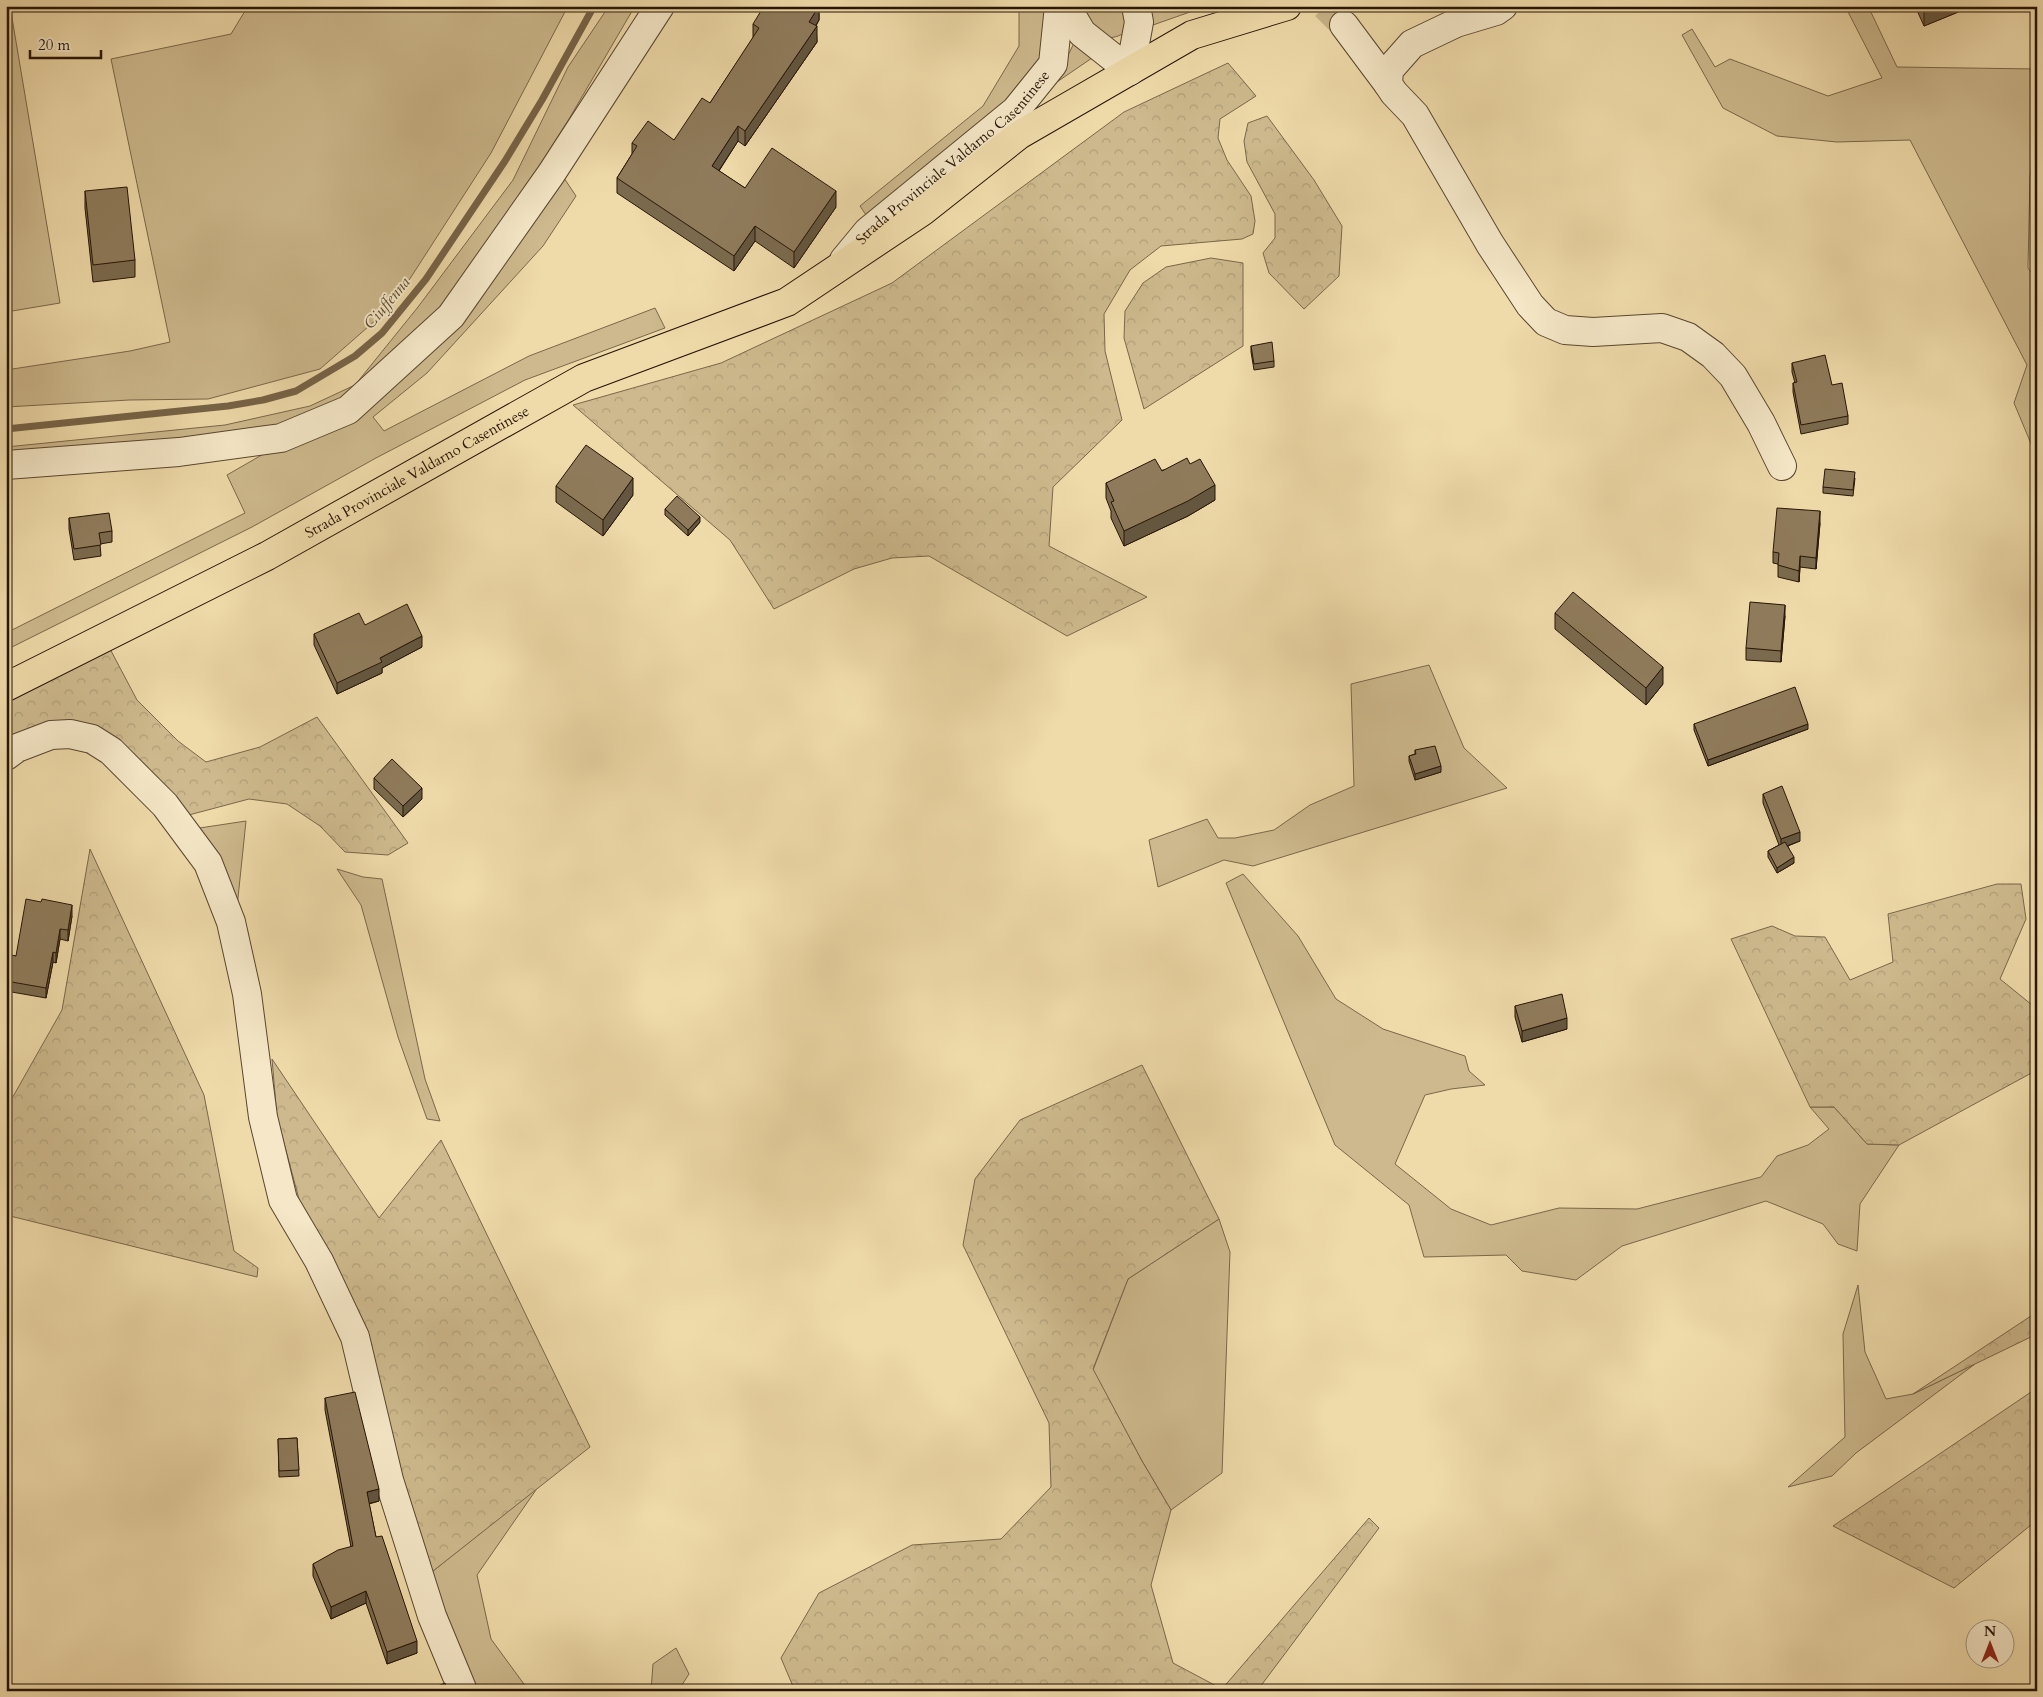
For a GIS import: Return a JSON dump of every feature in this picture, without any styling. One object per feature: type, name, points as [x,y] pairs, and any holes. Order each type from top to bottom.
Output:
[{"type":"main road","name":"Strada Provinciale Valdarno Casentinese","points":[[6,687],[267,556],[584,378],[787,302],[923,211],[1018,135],[1192,36],[1287,6]]},
{"type":"street","points":[[6,465],[180,452],[281,438],[348,410],[452,316],[551,174],[660,6]]},
{"type":"street","name":"Strada Provinciale Valdarno Casentinese","points":[[834,272],[868,231],[1016,110],[1053,64],[1059,6]]},
{"type":"street","points":[[1066,6],[1082,34],[1130,72],[1139,22],[1136,6]]},
{"type":"street","points":[[1388,84],[1389,70],[1412,44],[1447,27],[1503,6]]},
{"type":"street","points":[[1344,25],[1394,93],[1415,115],[1496,252],[1530,305],[1546,322],[1565,330],[1593,332],[1662,328],[1688,337],[1713,355],[1733,376],[1761,423],[1782,466]]},
{"type":"street","points":[[6,756],[17,748],[51,735],[70,734],[92,739],[111,751],[165,805],[208,863],[231,922],[247,994],[263,1117],[283,1200],[319,1261],[355,1337],[389,1480],[432,1616],[463,1691]]},
{"type":"green space","points":[[6,6],[10,6],[60,303],[6,312]]},
{"type":"green space","points":[[248,6],[568,6],[491,153],[393,305],[320,369],[208,399],[129,400],[6,407],[6,370],[130,351],[170,342],[111,59],[231,34]]},
{"type":"green space","points":[[609,6],[635,6],[569,119],[478,263],[406,348],[346,403],[279,431],[6,459],[6,447],[225,425],[310,406],[355,385],[418,307],[513,180],[568,67]]},
{"type":"green space","points":[[1019,6],[1051,6],[1040,62],[995,113],[868,218],[860,206],[983,106],[1019,46]]},
{"type":"green space","points":[[1078,6],[1128,6],[1127,31],[1119,36],[1109,38],[1095,34],[1087,26]]},
{"type":"green space","points":[[1148,6],[1207,6],[1153,25]]},
{"type":"green space","points":[[1845,6],[1868,6],[1897,67],[2037,69],[2037,127],[2030,176],[2028,268],[2037,280],[2037,458],[2014,403],[2027,365],[1910,140],[1837,142],[1777,136],[1723,108],[1682,35],[1692,29],[1715,67],[1730,59],[1828,96],[1882,78]]},
{"type":"green space","points":[[1074,43],[1092,58],[1054,84]]},
{"type":"green space","points":[[1228,63],[1256,96],[1220,119],[1218,138],[1227,160],[1251,196],[1255,221],[1253,234],[1242,239],[1161,246],[1130,270],[1104,314],[1105,351],[1122,420],[1053,487],[1049,546],[1147,597],[1067,636],[929,556],[892,558],[854,569],[774,609],[730,540],[573,405],[721,363],[892,283],[1124,112]]},
{"type":"green space","points":[[1267,116],[1314,180],[1342,226],[1339,276],[1304,309],[1269,273],[1263,253],[1275,238],[1275,214],[1247,162],[1244,141],[1248,123]]},
{"type":"green space","points":[[564,178],[576,196],[543,246],[427,373],[373,417],[384,431],[529,356],[655,308],[665,328],[525,380],[376,458],[252,527],[6,650],[6,633],[245,513],[227,475],[404,373],[491,284]]},
{"type":"green space","points":[[1211,258],[1243,263],[1243,346],[1144,409],[1124,338],[1125,311],[1143,283],[1166,267]]},
{"type":"green space","points":[[109,647],[137,700],[178,741],[206,762],[260,747],[317,717],[408,843],[388,855],[345,852],[320,826],[287,804],[249,799],[185,816],[115,746],[6,742],[6,698]]},
{"type":"green space","points":[[1429,665],[1464,748],[1507,788],[1253,866],[1224,860],[1158,887],[1149,840],[1207,819],[1218,838],[1235,838],[1274,830],[1310,805],[1354,786],[1351,684]]},
{"type":"green space","points":[[246,821],[236,917],[193,829]]},
{"type":"green space","points":[[90,849],[204,1095],[234,1251],[258,1268],[257,1277],[6,1215],[6,1109],[62,1010]]},
{"type":"green space","points":[[337,869],[363,877],[382,879],[425,1079],[440,1121],[427,1119],[398,1037],[361,905]]},
{"type":"green space","points":[[1243,874],[1298,936],[1336,999],[1383,1029],[1465,1056],[1469,1071],[1485,1085],[1451,1089],[1425,1095],[1395,1164],[1451,1209],[1491,1225],[1559,1208],[1637,1209],[1761,1177],[1777,1156],[1808,1145],[1829,1129],[1810,1107],[1834,1107],[1867,1144],[1899,1145],[1860,1204],[1857,1251],[1838,1244],[1823,1224],[1766,1201],[1622,1246],[1576,1280],[1522,1271],[1506,1255],[1424,1257],[1409,1205],[1335,1145],[1226,883]]},
{"type":"green space","points":[[1997,884],[2021,884],[2026,919],[2000,979],[2037,1009],[2037,1070],[1899,1145],[1867,1144],[1834,1107],[1810,1107],[1731,939],[1772,926],[1795,936],[1825,937],[1850,980],[1893,962],[1888,914]]},
{"type":"green space","points":[[272,1059],[379,1218],[441,1140],[590,1447],[428,1575],[303,1214],[277,1117]]},
{"type":"green space","points":[[1142,1065],[1219,1219],[1128,1279],[1093,1369],[1142,1461],[1171,1510],[1151,1585],[1173,1663],[1222,1689],[1369,1518],[1379,1528],[1257,1691],[795,1691],[781,1658],[819,1593],[912,1545],[1001,1539],[1051,1487],[1049,1423],[963,1245],[975,1179],[1020,1120]]},
{"type":"green space","points":[[1219,1219],[1230,1252],[1222,1473],[1171,1510],[1093,1370],[1128,1279]]},
{"type":"green space","points":[[1858,1285],[1865,1352],[1886,1399],[1913,1394],[1975,1364],[1856,1453],[1832,1476],[1788,1487],[1845,1437],[1843,1334]]},
{"type":"green space","points":[[2037,1312],[2037,1334],[1913,1394]]},
{"type":"green space","points":[[2037,1388],[2037,1520],[1954,1588],[1833,1526]]},
{"type":"green space","points":[[538,1487],[477,1575],[491,1639],[529,1691],[472,1691],[428,1575]]},
{"type":"green space","points":[[676,1648],[689,1674],[678,1691],[651,1691],[653,1664]]},
{"type":"building","points":[[764,6],[819,6],[809,22],[817,26],[745,131],[738,126],[712,166],[745,188],[772,148],[836,191],[794,252],[755,226],[734,256],[617,178],[637,146],[632,143],[648,121],[674,140],[702,98],[710,103],[759,28],[753,24]]},
{"type":"building","points":[[1922,6],[1932,6],[1924,10]]},
{"type":"building","points":[[127,187],[135,260],[93,265],[85,191]]},
{"type":"building","points":[[1272,342],[1274,361],[1254,364],[1251,346]]},
{"type":"building","points":[[1825,355],[1832,385],[1842,383],[1848,416],[1801,425],[1793,383],[1797,382],[1792,363]]},
{"type":"building","points":[[586,445],[633,478],[603,520],[556,486]]},
{"type":"building","points":[[1187,458],[1190,464],[1200,459],[1215,485],[1188,501],[1124,531],[1111,502],[1114,501],[1106,483],[1155,459],[1162,471]]},
{"type":"building","points":[[1825,469],[1855,472],[1853,490],[1823,487]]},
{"type":"building","points":[[677,496],[700,517],[688,530],[665,509]]},
{"type":"building","points":[[1777,508],[1820,511],[1816,558],[1800,556],[1799,571],[1778,565],[1779,553],[1773,552]]},
{"type":"building","points":[[109,513],[112,531],[99,533],[101,545],[74,549],[69,518]]},
{"type":"building","points":[[1573,592],[1663,667],[1646,688],[1555,613]]},
{"type":"building","points":[[1750,602],[1785,605],[1781,651],[1746,648]]},
{"type":"building","points":[[407,604],[422,636],[380,658],[382,662],[337,683],[314,634],[359,613],[365,625]]},
{"type":"building","points":[[1795,687],[1808,724],[1708,760],[1694,724]]},
{"type":"building","points":[[1435,746],[1441,766],[1415,774],[1409,756],[1416,754],[1415,750]]},
{"type":"building","points":[[392,759],[422,788],[403,806],[374,778]]},
{"type":"building","points":[[1782,786],[1800,832],[1781,839],[1763,794]]},
{"type":"building","points":[[1785,842],[1794,857],[1777,868],[1768,851]]},
{"type":"building","points":[[26,899],[41,902],[42,899],[72,905],[68,930],[60,929],[56,953],[53,952],[46,988],[6,981],[6,954],[16,956]]},
{"type":"building","points":[[1562,994],[1567,1018],[1522,1031],[1515,1006]]},
{"type":"building","points":[[355,1392],[379,1489],[367,1492],[376,1537],[382,1536],[417,1641],[387,1652],[366,1591],[331,1607],[313,1564],[338,1550],[353,1546],[325,1398]]},
{"type":"building","points":[[297,1438],[299,1470],[279,1471],[278,1439]]},
{"type":"building","points":[[445,1683],[448,1691],[426,1691]]},
{"type":"waterway","name":"Ciuffenna","points":[[6,429],[228,406],[263,400],[296,391],[355,356],[382,333],[426,279],[505,161],[542,100],[594,6]]},
{"type":"tunnel","points":[[1325,6],[1344,25]]}]
